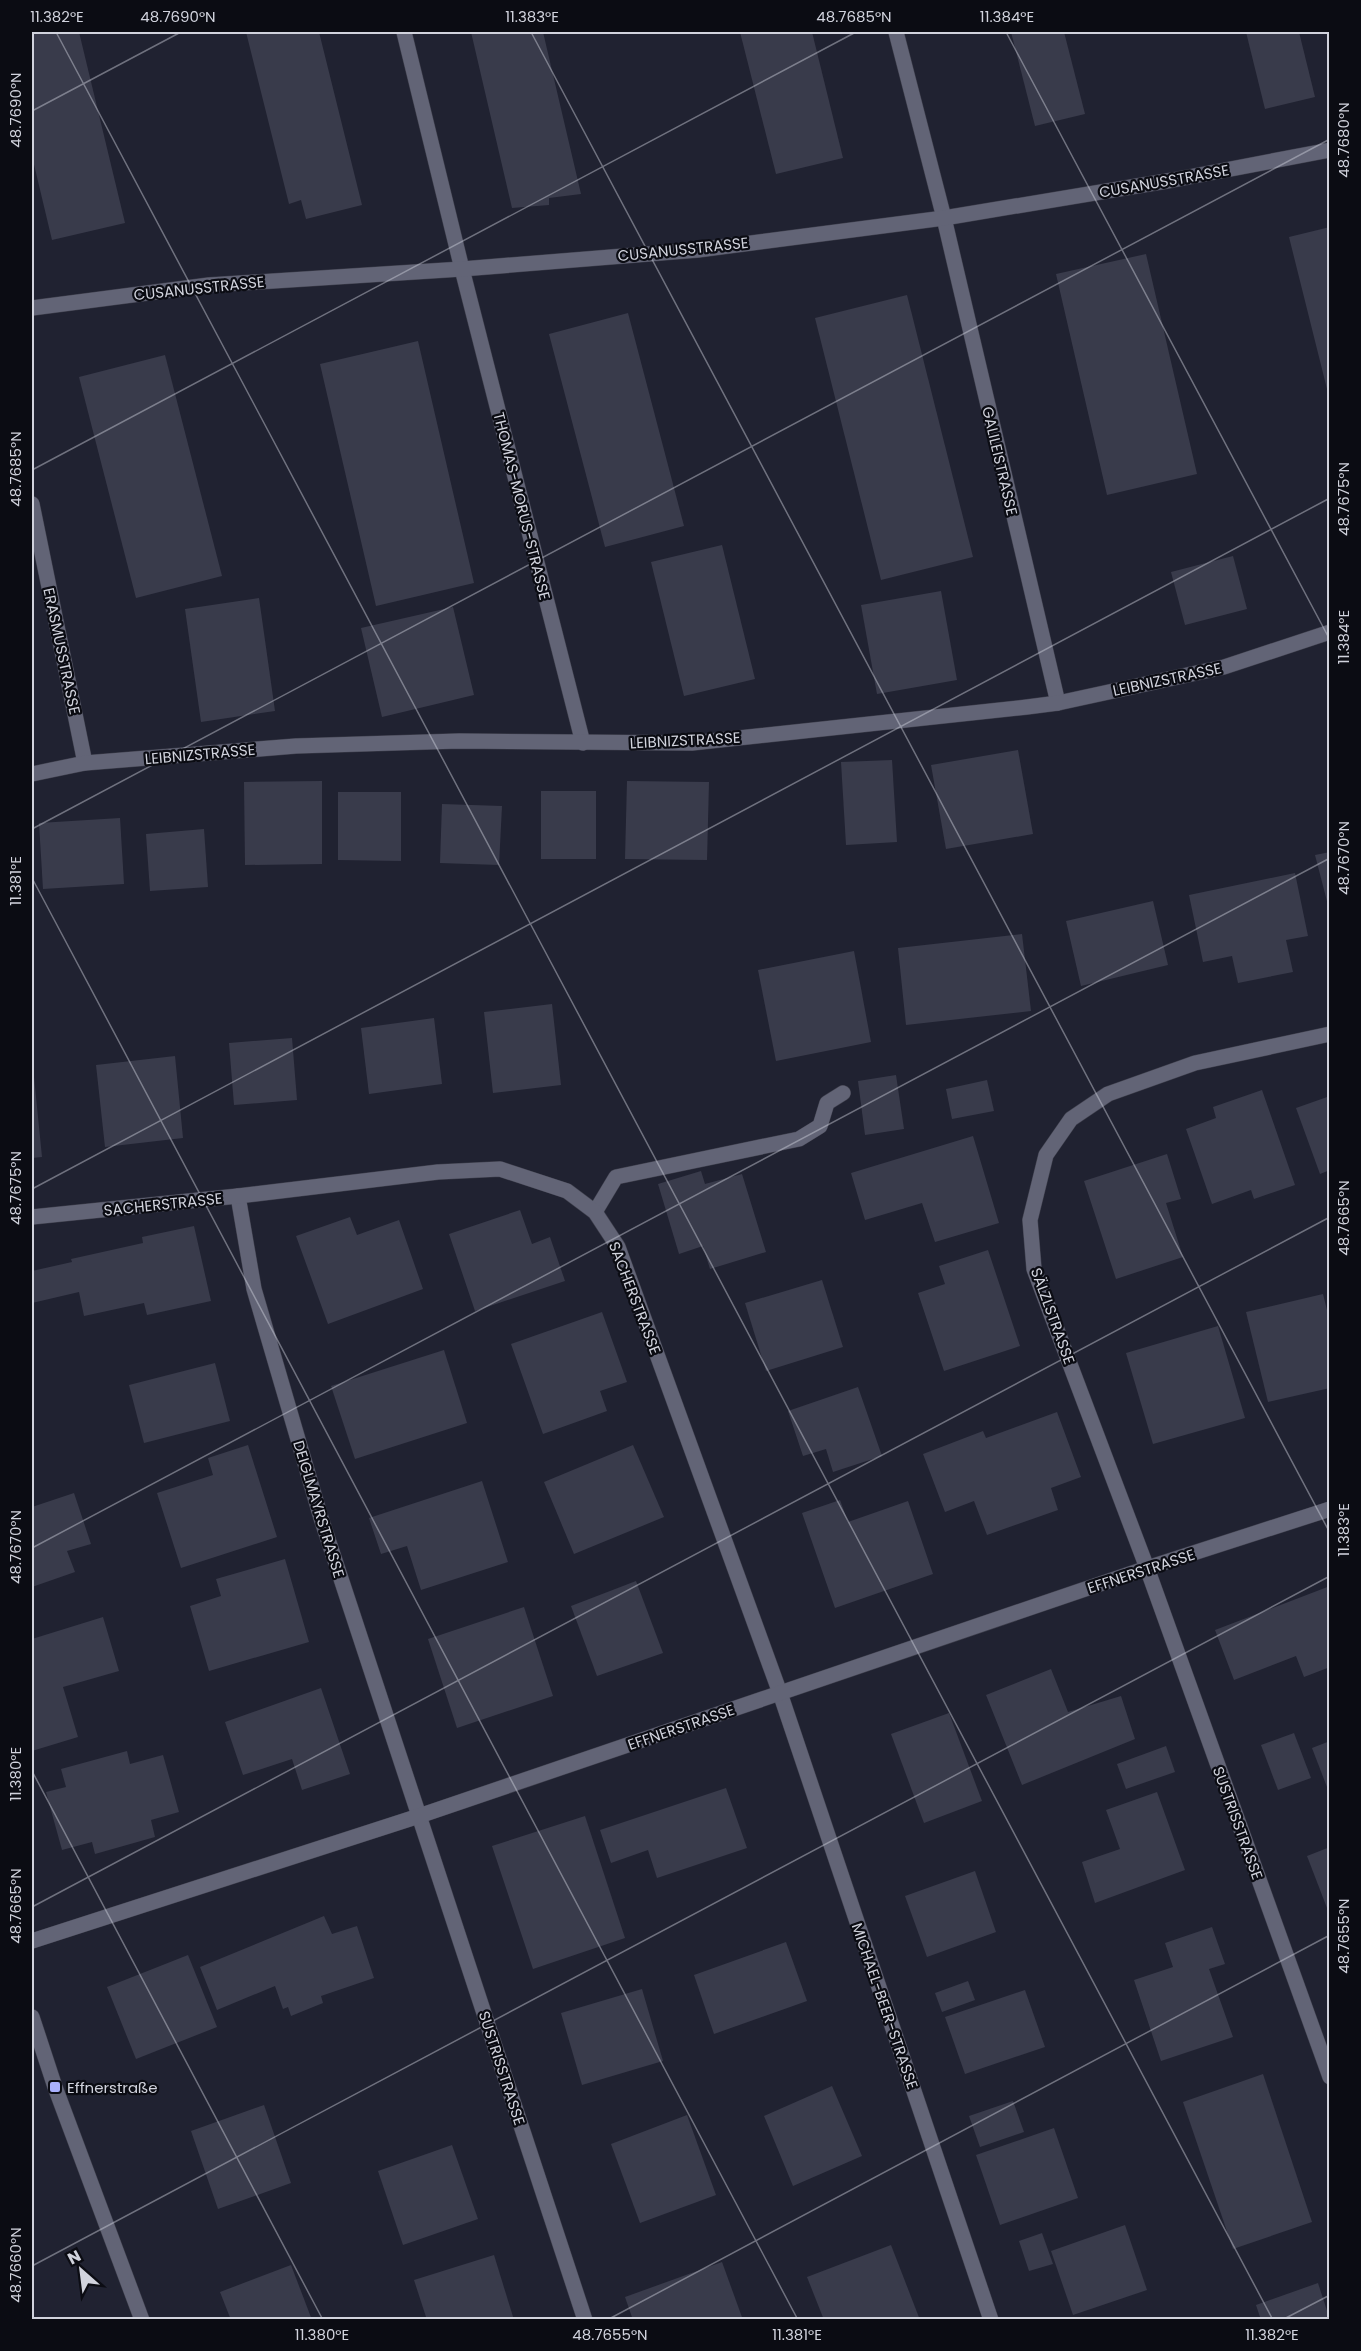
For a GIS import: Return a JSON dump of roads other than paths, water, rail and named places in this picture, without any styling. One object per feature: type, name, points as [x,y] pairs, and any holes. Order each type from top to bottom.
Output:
[{"type":"street","name":"THOMAS-MORUS-STRASSE","points":[[404,32],[582,742]]},
{"type":"street","name":"GALILEISTRASSE","points":[[896,32],[944,218],[1058,703]]},
{"type":"street","name":"CUSANUSSTRASSE","points":[[32,308],[209,285],[462,269],[698,250],[944,218],[1173,180],[1329,150]]},
{"type":"street","name":"ERASMUSSTRASSE","points":[[32,504],[85,763]]},
{"type":"street","name":"LEIBNIZSTRASSE","points":[[32,774],[85,763],[297,746],[459,741],[692,743],[1058,703],[1224,667],[1329,633]]},
{"type":"street","name":"SÄLZLSTRASSE","points":[[1147,1568],[1034,1269],[1029,1220],[1046,1155],[1071,1119],[1108,1094],[1195,1063],[1329,1034]]},
{"type":"street","points":[[595,1212],[616,1177],[799,1139],[820,1126],[827,1103],[843,1093]]},
{"type":"street","name":"SACHERSTRASSE","points":[[32,1217],[238,1196],[438,1172],[500,1169],[567,1191],[595,1212],[618,1247],[780,1693]]},
{"type":"street","name":"DEIGLMAYRSTRASSE","points":[[238,1196],[254,1289],[290,1415],[321,1518],[419,1816]]},
{"type":"street","name":"EFFNERSTRASSE","points":[[32,1941],[419,1816],[1147,1568],[1329,1509]]},
{"type":"street","name":"SUSTRISSTRASSE","points":[[1147,1568],[1329,2077]]},
{"type":"street","name":"MICHAEL-BEER-STRASSE","points":[[780,1693],[991,2319]]},
{"type":"street","name":"SUSTRISSTRASSE","points":[[419,1816],[585,2319]]},
{"type":"street","points":[[32,2017],[55,2087],[142,2319]]},
{"type":"place","name":"Effnerstraße","points":[[55,2087]]}]
